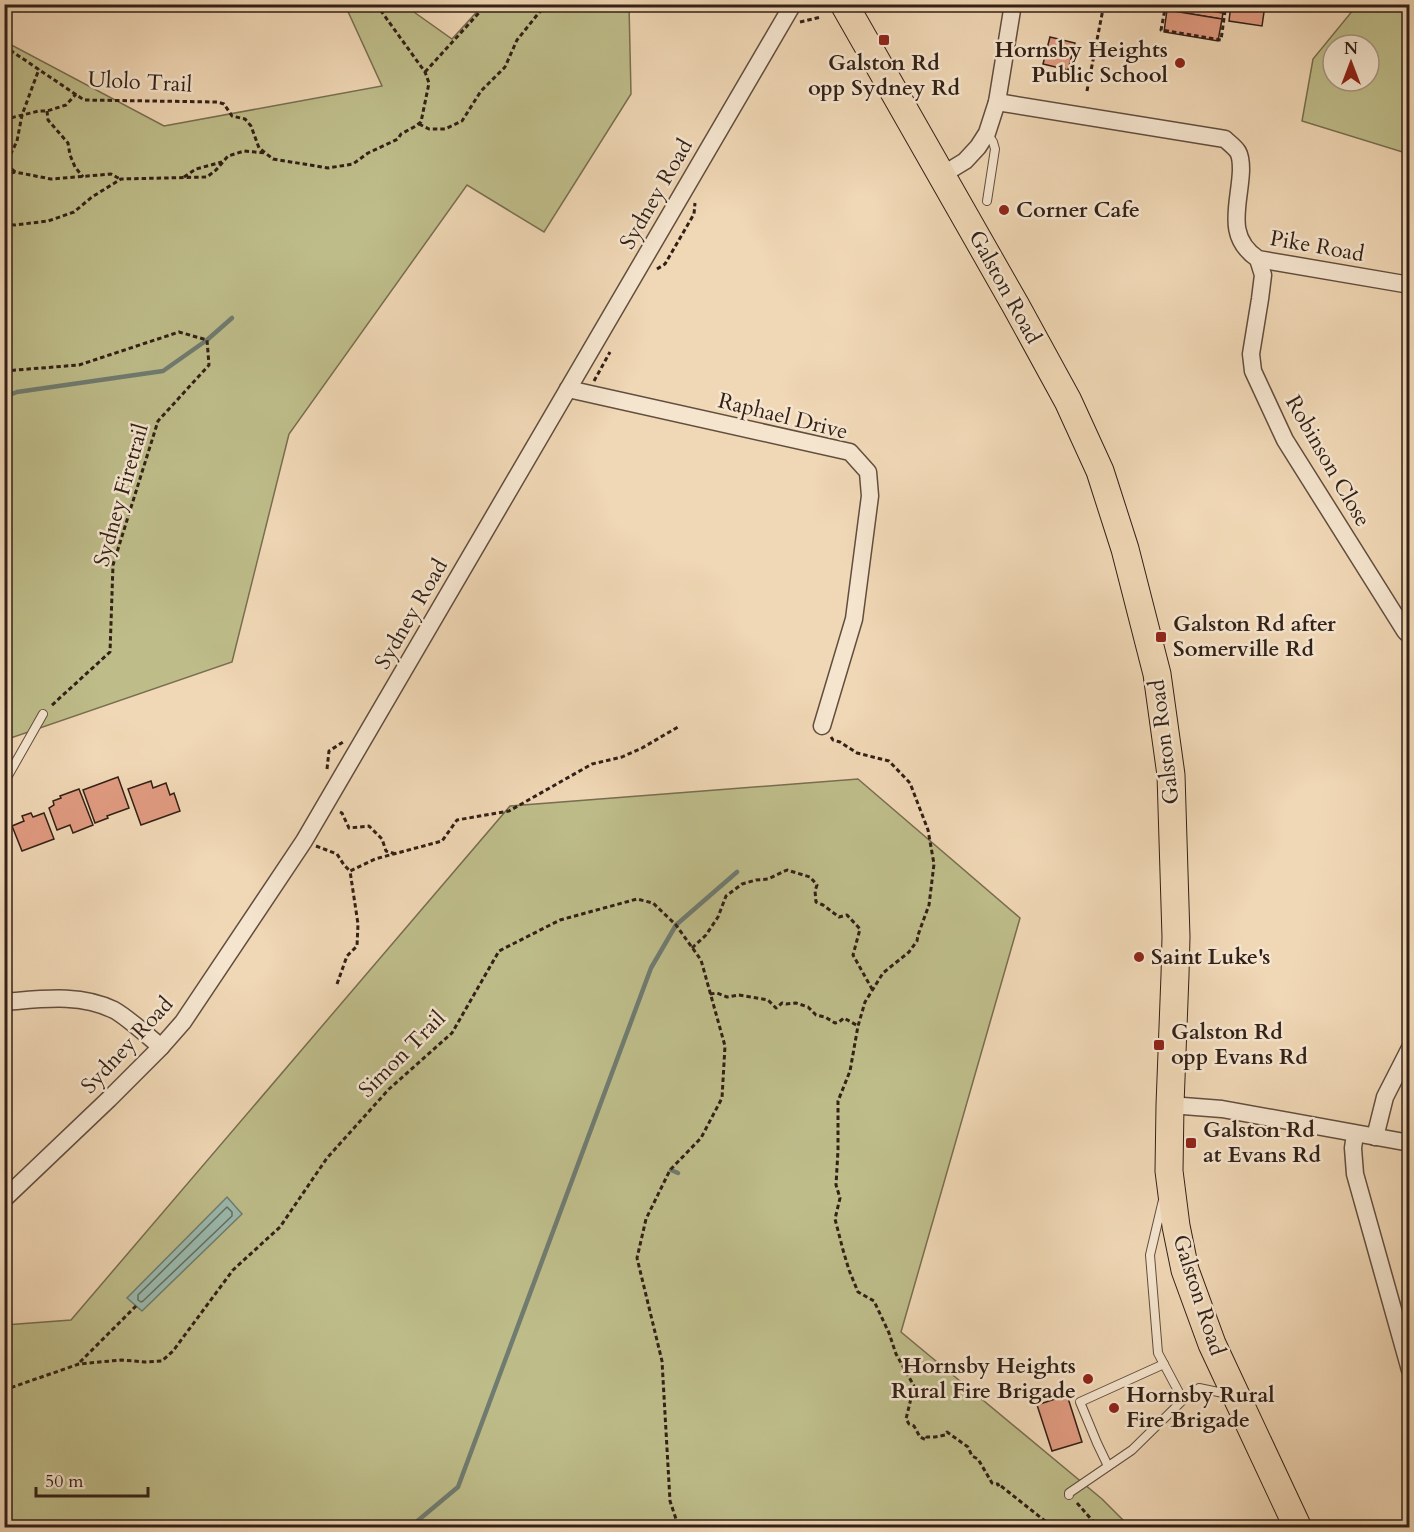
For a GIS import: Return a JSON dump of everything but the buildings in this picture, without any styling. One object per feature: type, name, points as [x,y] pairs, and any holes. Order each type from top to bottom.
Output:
[{"type":"main road","name":"Galston Road","points":[[844,4],[1068,401],[1100,471],[1125,549],[1157,675],[1171,775],[1176,947],[1169,1171],[1176,1226],[1185,1270],[1212,1344],[1298,1527]]},
{"type":"street","name":"Sydney Road","points":[[4,1199],[109,1099],[183,1022],[304,841],[793,4]]},
{"type":"street","points":[[942,175],[965,161],[987,133],[997,102],[1013,4]]},
{"type":"street","name":"Pike Road","points":[[997,102],[1225,139],[1239,153],[1241,164],[1236,224],[1243,246],[1251,254],[1258,259],[1410,285]]},
{"type":"street","name":"Robinson Close","points":[[1258,259],[1263,275],[1251,354],[1253,371],[1285,440],[1410,636]]},
{"type":"street","name":"Raphael Drive","points":[[568,389],[850,452],[868,472],[870,496],[854,619],[822,726]]},
{"type":"street","points":[[4,1002],[45,998],[86,999],[115,1010],[161,1047]]},
{"type":"street","points":[[1376,1137],[1385,1097],[1410,1048]]},
{"type":"street","points":[[1170,1105],[1222,1109],[1410,1143]]},
{"type":"street","points":[[1355,1134],[1353,1160],[1355,1174],[1410,1370]]},
{"type":"lane","points":[[987,133],[995,149],[987,201]]},
{"type":"lane","points":[[4,781],[43,714]]},
{"type":"lane","points":[[1169,1171],[1150,1255],[1158,1353],[1183,1400]]},
{"type":"lane","points":[[1108,1466],[1080,1402],[1164,1364]]},
{"type":"lane","points":[[1069,1495],[1132,1450],[1183,1400],[1199,1388],[1236,1396]]},
{"type":"path","points":[[39,69],[22,115],[17,141],[5,166],[15,172],[51,179],[111,174],[121,179],[207,177],[228,156],[244,151],[266,153],[273,159],[327,168],[353,164],[368,153],[398,139],[400,134],[419,124],[429,83],[425,72],[376,4]]},
{"type":"path","points":[[425,72],[487,4]]},
{"type":"path","points":[[419,124],[429,129],[445,129],[462,121],[481,91],[505,67],[517,40],[546,4]]},
{"type":"path","points":[[1087,92],[1104,4]]},
{"type":"path","points":[[1166,4],[1161,30],[1221,40],[1226,4]]},
{"type":"path","name":"Ulolo Trail","points":[[4,45],[84,99],[224,104],[232,116],[245,119],[251,126],[259,148],[266,153]]},
{"type":"path","points":[[4,117],[10,118],[66,105],[76,94]]},
{"type":"path","points":[[46,111],[48,120],[68,143],[75,167],[83,177]]},
{"type":"path","points":[[182,178],[195,169],[223,162]]},
{"type":"path","points":[[4,175],[15,172]]},
{"type":"path","points":[[4,224],[48,222],[74,212],[92,197],[121,179]]},
{"type":"path","name":"Sydney Firetrail","points":[[4,371],[79,365],[179,332],[207,340],[209,364],[158,421],[113,565],[110,652],[43,714]]},
{"type":"path","points":[[822,726],[833,741],[840,742],[857,753],[889,761],[910,783],[928,830],[934,864],[929,905],[917,941],[909,952],[883,973],[865,1002],[850,1071],[838,1101],[836,1185],[840,1198],[835,1219],[849,1270],[858,1292],[874,1301],[896,1354],[914,1386],[906,1419],[909,1424],[914,1426],[920,1437],[926,1440],[927,1437],[945,1435],[946,1432],[953,1436],[968,1447],[972,1456],[978,1459],[992,1483],[1001,1486],[1045,1521],[1059,1527]]},
{"type":"path","points":[[350,871],[375,860],[442,841],[457,820],[509,811],[592,764],[622,757],[678,728]]},
{"type":"path","points":[[326,804],[342,813],[349,828],[369,826],[382,839],[386,851],[398,854]]},
{"type":"path","points":[[304,841],[337,854],[350,871],[358,924],[357,946],[347,956],[337,984]]},
{"type":"path","points":[[692,948],[706,935],[718,917],[726,896],[742,884],[768,879],[787,870],[810,877],[817,885],[816,902],[839,917],[847,915],[861,929],[853,955],[872,989]]},
{"type":"path","name":"Simon Trail","points":[[4,1390],[79,1364],[121,1360],[162,1361],[173,1351],[234,1270],[280,1227],[327,1158],[388,1089],[452,1033],[499,951],[560,920],[637,899],[653,903],[676,926],[701,960],[725,1046],[722,1098],[701,1138],[670,1170],[646,1219],[637,1258],[662,1361],[670,1502],[679,1527]]},
{"type":"path","points":[[710,994],[717,993],[727,997],[739,995],[768,1000],[776,1008],[782,1003],[796,1003],[808,1007],[816,1015],[835,1023],[844,1018],[858,1026]]},
{"type":"path","points":[[79,1364],[136,1306]]},
{"type":"path","points":[[1069,1495],[1099,1527]]},
{"type":"shaded area","points":[[1358,4],[1409,5],[1409,154],[1302,121],[1313,59],[1321,49],[1321,93],[1381,93],[1381,33],[1334,33]]},
{"type":"shaded area","points":[[345,5],[404,5],[452,39],[483,5],[629,5],[631,94],[544,232],[467,185],[289,434],[232,662],[5,740],[4,41],[164,126],[382,86]]},
{"type":"shaded area","points":[[858,779],[1020,918],[901,1332],[1102,1499],[1130,1527],[5,1528],[5,1325],[71,1320],[510,806]]},
{"type":"water","points":[[227,1197],[242,1214],[142,1311],[127,1298]]},
{"type":"waterway","points":[[4,397],[17,392],[163,371],[207,340],[232,318]]},
{"type":"waterway","points":[[409,1528],[458,1487],[651,968],[676,925],[737,872]]},
{"type":"waterway","points":[[671,1170],[678,1173]]},
{"type":"place","name":"Galston Rd opp Sydney Rd","points":[[884,40]]},
{"type":"place","name":"Hornsby Heights Public School","points":[[1180,63]]},
{"type":"place","name":"Corner Cafe","points":[[1004,210]]},
{"type":"place","name":"Galston Rd after Somerville Rd","points":[[1161,637]]},
{"type":"place","name":"Saint Luke's","points":[[1139,957]]},
{"type":"place","name":"Galston Rd opp Evans Rd","points":[[1159,1045]]},
{"type":"place","name":"Galston Rd at Evans Rd","points":[[1191,1143]]},
{"type":"place","name":"Hornsby Heights Rural Fire Brigade","points":[[1088,1379]]},
{"type":"place","name":"Hornsby Rural Fire Brigade","points":[[1114,1408]]}]
